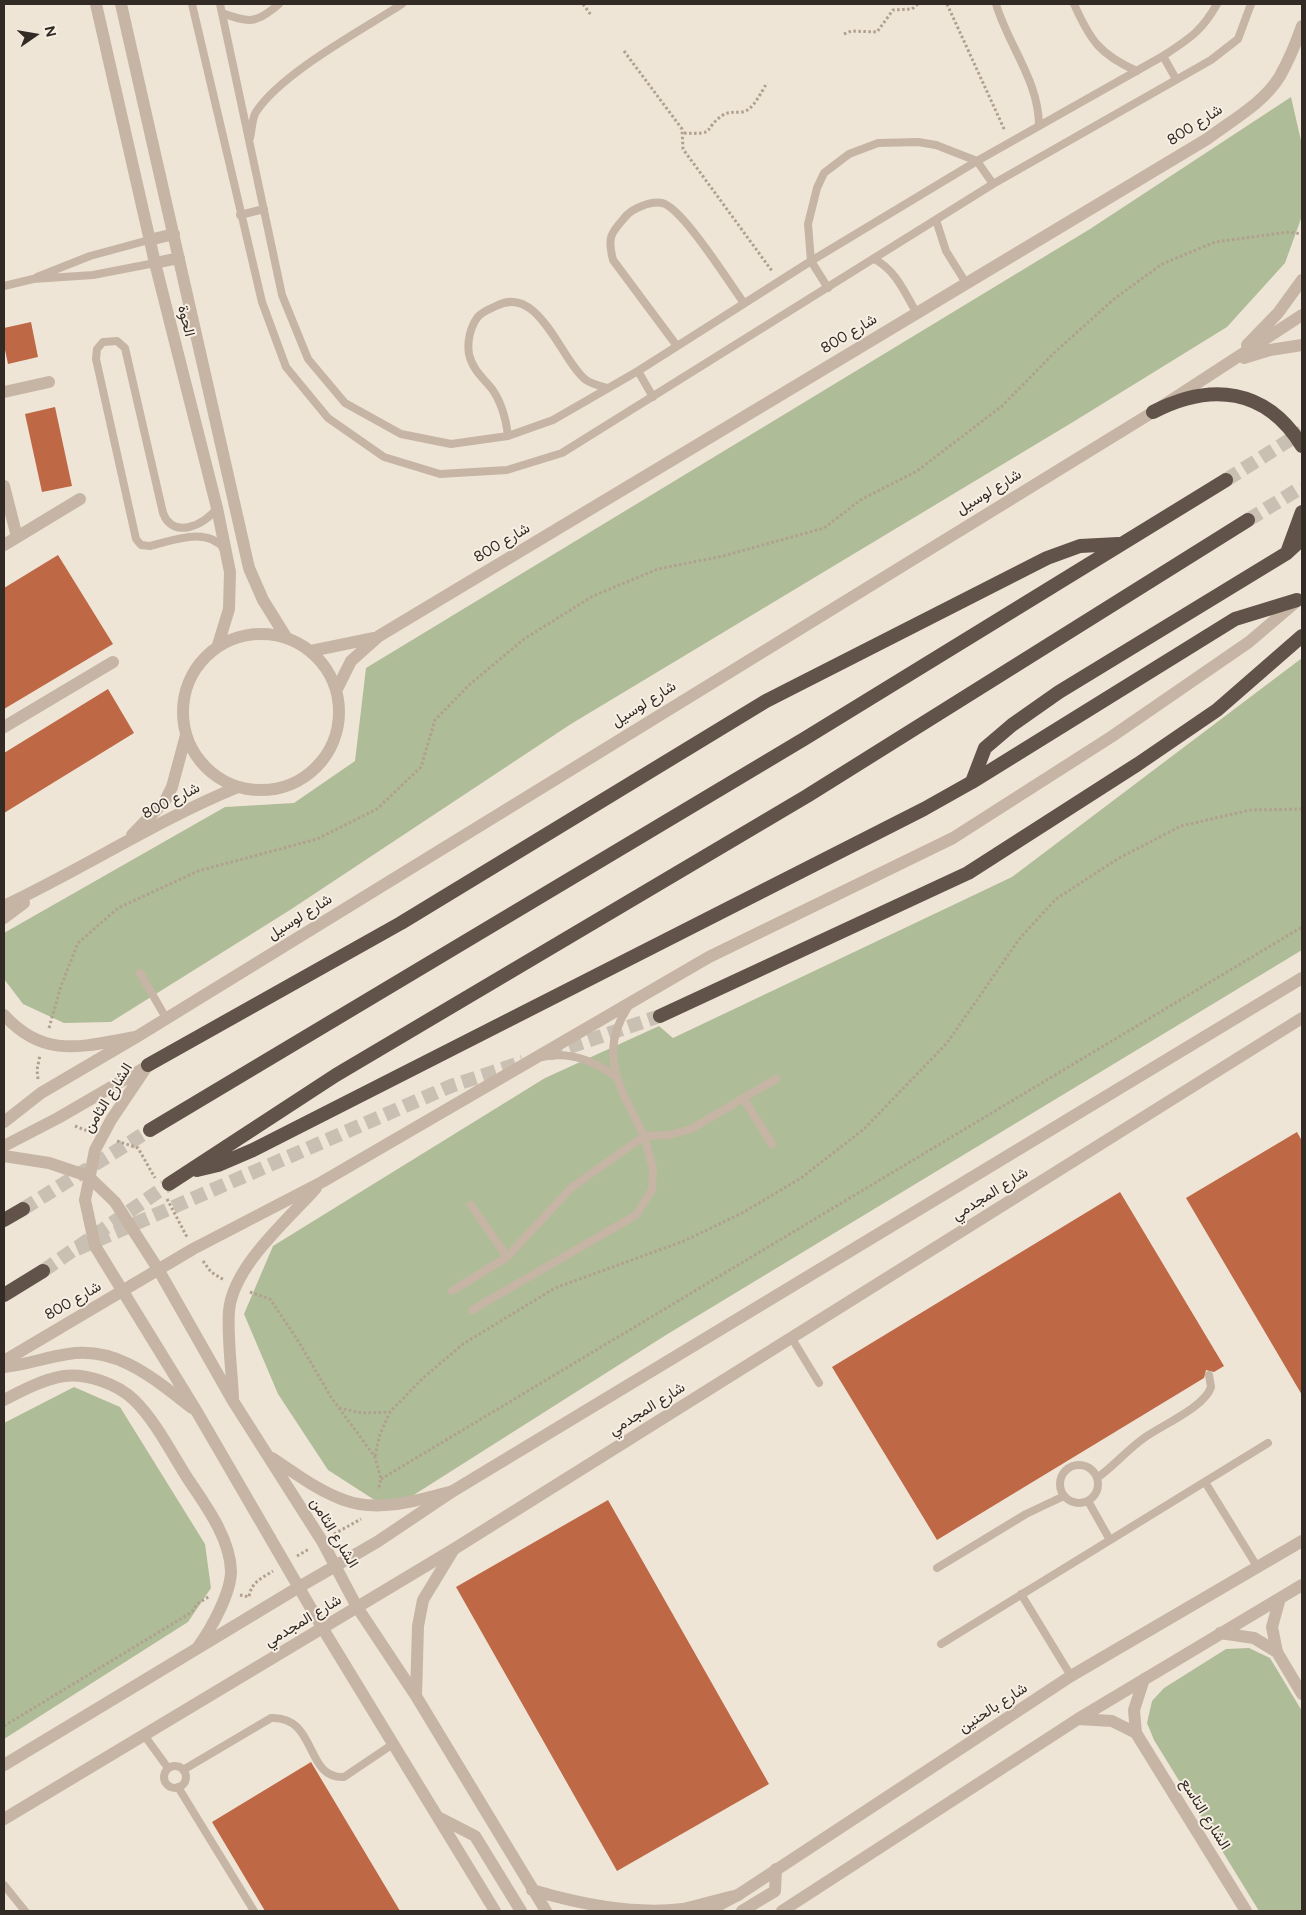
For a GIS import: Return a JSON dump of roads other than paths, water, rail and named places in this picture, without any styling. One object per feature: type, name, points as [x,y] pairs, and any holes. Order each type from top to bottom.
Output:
[{"type":"highway","points":[[1153,412],[1167,405],[1197,396],[1219,394],[1245,396],[1269,409],[1286,423],[1302,446]]},
{"type":"highway","points":[[150,1130],[804,739],[1226,480]]},
{"type":"highway","points":[[1287,554],[1302,512]]},
{"type":"highway","points":[[163,1186],[336,1075],[807,796],[1248,520]]},
{"type":"highway","points":[[972,782],[985,748],[1012,725],[1058,692],[1287,554],[1302,539]]},
{"type":"highway","points":[[148,1065],[401,923],[766,701],[1047,558],[1080,546],[1122,543]]},
{"type":"highway","points":[[184,1174],[218,1165],[253,1150],[865,840],[972,782],[1235,619],[1300,599]]},
{"type":"highway","points":[[660,1016],[763,970],[968,873],[1138,764],[1217,710],[1302,636]]},
{"type":"highway","points":[[4,1220],[23,1209]]},
{"type":"highway","points":[[4,1295],[44,1270]]},
{"type":"street","name":"الحوة","points":[[96,4],[154,264],[217,508],[230,572],[231,597],[227,622],[218,645]]},
{"type":"street","name":"الحوة","points":[[121,4],[249,568],[263,600],[286,637]]},
{"type":"street","name":"شارع 800","points":[[337,689],[352,661],[379,636],[1207,139],[1256,103],[1280,77],[1302,26]]},
{"type":"street","points":[[149,240],[174,234]]},
{"type":"street","points":[[154,264],[179,258]]},
{"type":"street","points":[[1230,363],[1278,313],[1302,280]]},
{"type":"street","name":"شارع لوسيل","points":[[4,1122],[41,1093],[138,1036],[1153,412],[1302,315]]},
{"type":"street","points":[[1230,363],[1270,350],[1302,345]]},
{"type":"street","points":[[4,392],[49,382]]},
{"type":"street","points":[[4,486],[17,537]]},
{"type":"street","points":[[4,545],[80,499]]},
{"type":"street","points":[[158,1269],[322,1182],[709,957],[953,838],[1111,737],[1249,642],[1300,599]]},
{"type":"street","points":[[263,632],[286,637],[311,651],[331,675],[337,689],[340,710],[338,732],[330,751],[316,768],[300,781],[280,789],[259,791],[238,788],[215,776],[197,758],[186,735],[182,710],[187,684],[200,662],[218,645],[240,635],[263,632]]},
{"type":"street","name":"شارع 800","points":[[311,651],[379,636]]},
{"type":"street","points":[[4,727],[113,662]]},
{"type":"street","name":"شارع 800","points":[[120,846],[165,801],[172,786],[186,735]]},
{"type":"street","name":"شارع 800","points":[[4,906],[42,889],[195,805],[238,788]]},
{"type":"street","name":"شارع 800","points":[[4,918],[42,889]]},
{"type":"street","name":"شارع المجدمي","points":[[4,1765],[198,1647],[377,1542],[453,1491],[1302,978]]},
{"type":"street","points":[[4,1015],[30,1038],[43,1044],[80,1047],[138,1036]]},
{"type":"street","name":"شارع المجدمي","points":[[4,1819],[454,1549],[1302,1018]]},
{"type":"street","points":[[4,1146],[58,1118],[148,1065]]},
{"type":"street","name":"الشارع الثامن","points":[[148,1065],[101,1136],[88,1176],[85,1200],[95,1246],[198,1412],[323,1629],[495,1911]]},
{"type":"street","name":"الشارع الثامن","points":[[4,1156],[49,1163],[88,1176],[115,1202],[158,1269],[233,1401],[322,1541],[358,1607],[416,1696],[546,1911]]},
{"type":"street","points":[[233,1401],[229,1311],[235,1287],[251,1261],[322,1182]]},
{"type":"street","name":"شارع 800","points":[[4,1361],[158,1269]]},
{"type":"street","points":[[4,1366],[23,1365],[66,1354],[103,1354],[120,1359],[146,1373],[198,1412]]},
{"type":"street","points":[[4,1400],[49,1380],[70,1376],[90,1378],[108,1384],[134,1400],[201,1499],[228,1550],[231,1572],[227,1593],[198,1647]]},
{"type":"street","points":[[267,1455],[310,1483],[344,1500],[373,1505],[390,1505],[453,1491]]},
{"type":"street","name":"شارع بالحنين","points":[[708,1911],[738,1895],[1072,1676],[1258,1568],[1302,1540]]},
{"type":"street","points":[[416,1696],[417,1644],[423,1600],[454,1549]]},
{"type":"street","points":[[782,1911],[1078,1719],[1302,1585]]},
{"type":"street","points":[[1280,1598],[1272,1626],[1277,1652],[1302,1694]]},
{"type":"street","points":[[1220,1633],[1254,1638],[1277,1652]]},
{"type":"street","name":"الشارع التاسع","points":[[1144,1679],[1134,1710],[1136,1733],[1246,1911]]},
{"type":"street","points":[[1078,1719],[1112,1721],[1136,1733]]},
{"type":"street","points":[[438,1817],[475,1836],[521,1911]]},
{"type":"street","points":[[742,1911],[775,1891],[776,1869]]},
{"type":"street","points":[[532,1890],[576,1903],[638,1911],[681,1909],[738,1895]]},
{"type":"lane","points":[[192,4],[240,215],[262,302],[286,367],[328,418],[384,457],[440,474],[508,470],[562,453],[992,184],[1211,60],[1238,38],[1251,4]]},
{"type":"lane","points":[[220,4],[282,295],[308,359],[344,403],[401,434],[451,444],[508,436],[553,420],[638,371],[780,282],[810,261],[977,160],[1163,56],[1206,24],[1217,4]]},
{"type":"lane","points":[[222,13],[246,22],[257,19],[279,4]]},
{"type":"lane","points":[[250,142],[255,113],[272,94],[298,72],[402,4]]},
{"type":"lane","points":[[996,4],[1006,32],[1035,93],[1039,126]]},
{"type":"lane","points":[[1074,4],[1082,21],[1104,54],[1137,71]]},
{"type":"lane","points":[[1163,56],[1176,79]]},
{"type":"lane","points":[[828,288],[810,261],[808,224],[817,188],[824,173],[849,154],[878,143],[918,142],[936,145],[977,160],[992,184]]},
{"type":"lane","points":[[677,346],[613,260],[609,244],[611,232],[629,213],[648,204],[662,203],[680,214],[744,303]]},
{"type":"lane","points":[[240,215],[264,209]]},
{"type":"lane","points":[[936,220],[946,251],[966,283]]},
{"type":"lane","points":[[4,286],[33,279],[90,256],[149,240]]},
{"type":"lane","points":[[874,259],[882,263],[897,279],[916,312]]},
{"type":"lane","points":[[33,279],[93,275],[154,264]]},
{"type":"lane","points":[[508,436],[501,406],[492,389],[481,378],[469,354],[472,325],[479,314],[500,304],[516,302],[531,309],[549,328],[584,379],[607,388]]},
{"type":"lane","points":[[217,508],[202,522],[182,528],[172,526],[165,518],[124,348],[117,341],[103,342],[96,349],[96,359],[136,540],[142,545],[150,546],[202,536],[216,541],[226,552]]},
{"type":"lane","points":[[638,371],[653,397]]},
{"type":"lane","points":[[140,973],[166,1018]]},
{"type":"lane","points":[[472,1310],[636,1215],[652,1190],[653,1169],[644,1136],[615,1076],[613,1064],[614,1038],[623,1015],[630,1004]]},
{"type":"lane","points":[[533,1059],[558,1055],[576,1057],[594,1062],[615,1076]]},
{"type":"lane","points":[[452,1292],[507,1257],[572,1188],[644,1136],[669,1135],[691,1129],[776,1079]]},
{"type":"lane","points":[[743,1098],[772,1144]]},
{"type":"lane","points":[[471,1205],[507,1257]]},
{"type":"lane","points":[[791,1337],[819,1383]]},
{"type":"lane","points":[[1096,1478],[1110,1469],[1144,1438],[1202,1401],[1211,1387],[1209,1375]]},
{"type":"lane","points":[[941,1644],[1268,1443]]},
{"type":"lane","points":[[1084,1466],[1090,1468],[1096,1478],[1097,1491],[1088,1501],[1075,1503],[1064,1496],[1061,1490],[1061,1478],[1067,1469],[1084,1466]]},
{"type":"lane","points":[[1205,1482],[1258,1568]]},
{"type":"lane","points":[[938,1568],[1026,1514],[1064,1496]]},
{"type":"lane","points":[[1088,1501],[1110,1540]]},
{"type":"lane","points":[[1021,1594],[1072,1676]]},
{"type":"lane","points":[[183,1770],[271,1718],[286,1720],[299,1728],[320,1766],[326,1774],[335,1778],[344,1777],[393,1744]]},
{"type":"lane","points":[[144,1735],[168,1768]]},
{"type":"lane","points":[[175,1766],[183,1770],[184,1782],[178,1787],[167,1784],[164,1776],[168,1768],[175,1766]]},
{"type":"lane","points":[[178,1787],[254,1911]]},
{"type":"lane","points":[[4,1885],[25,1911]]},
{"type":"tunnel","points":[[1226,480],[1302,432]]},
{"type":"tunnel","points":[[1248,520],[1302,487]]},
{"type":"tunnel","points":[[549,1054],[660,1016]]},
{"type":"tunnel","points":[[77,1249],[451,1086],[523,1062]]},
{"type":"tunnel","points":[[23,1209],[150,1130]]},
{"type":"tunnel","points":[[43,1271],[169,1184]]}]
